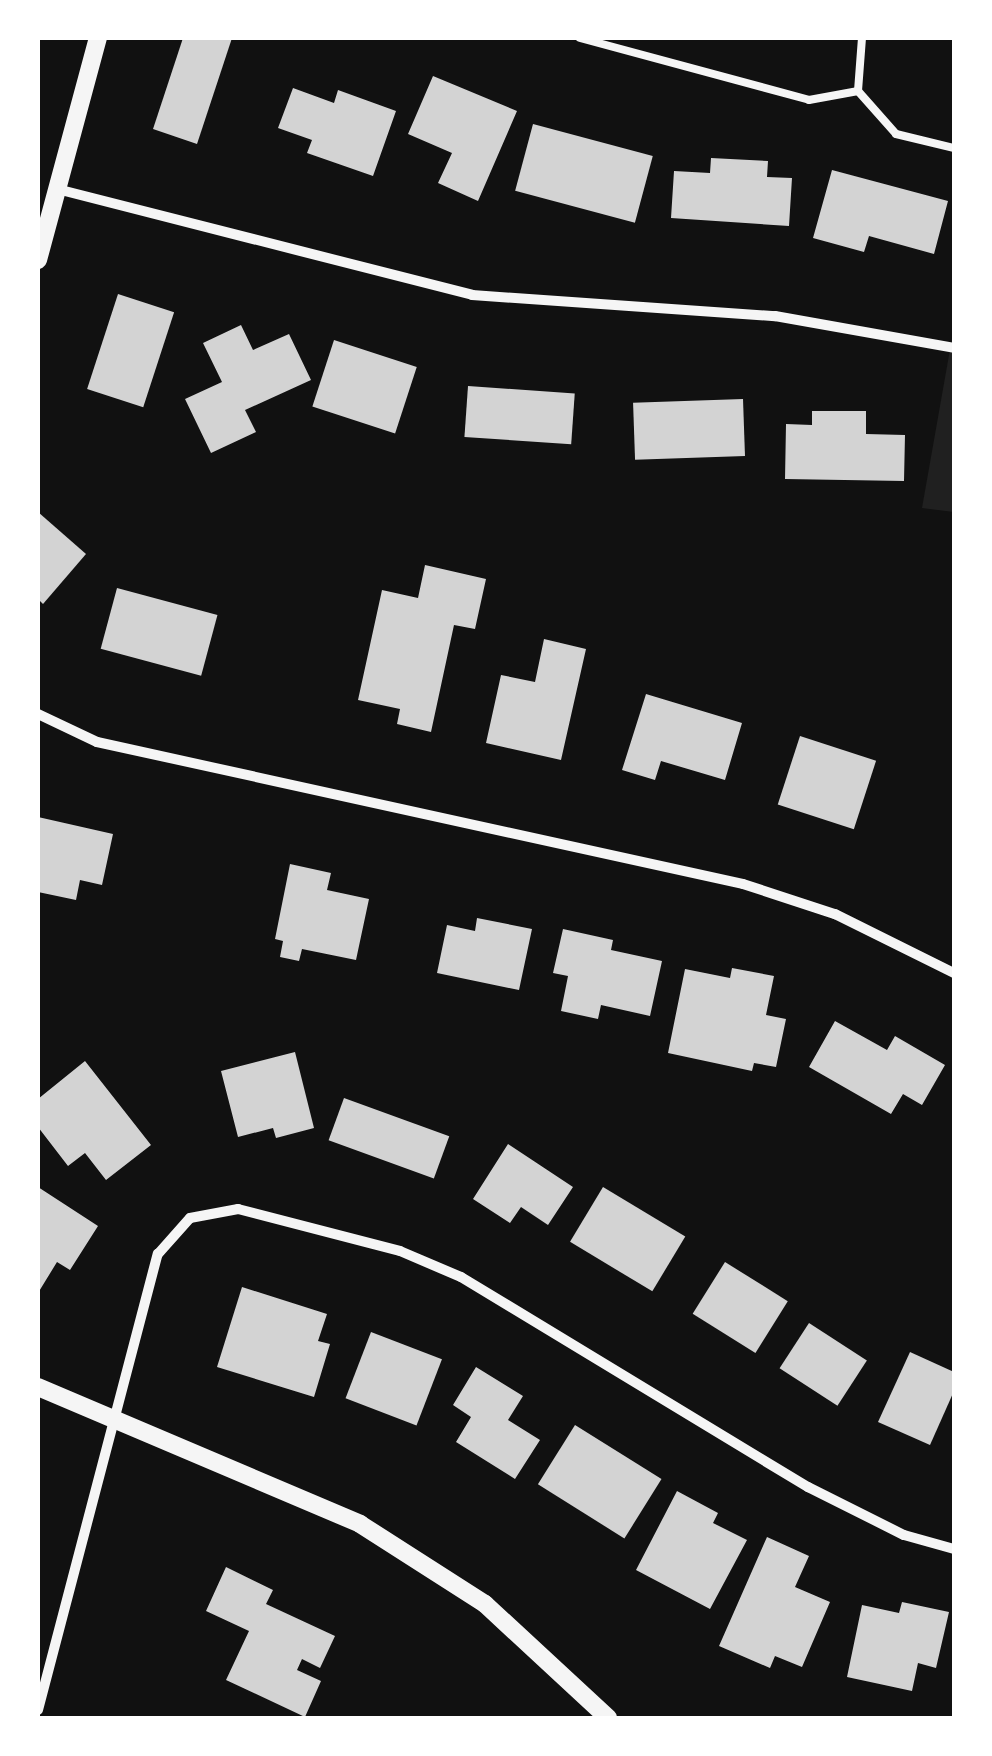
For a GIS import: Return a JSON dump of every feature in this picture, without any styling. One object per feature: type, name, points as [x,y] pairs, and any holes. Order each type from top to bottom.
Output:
[{"type":"street","points":[[38,260],[98,38]]},
{"type":"street","points":[[57,189],[472,295],[775,316],[954,348]]},
{"type":"street","points":[[38,714],[97,742],[744,884],[835,914],[954,973]]},
{"type":"street","points":[[38,1710],[112,1417],[158,1254],[190,1218],[238,1209],[400,1251],[461,1277],[808,1487],[904,1535],[954,1549]]},
{"type":"street","points":[[38,1386],[360,1524],[484,1604],[608,1718]]},
{"type":"lane","points":[[580,38],[809,100],[858,90]]},
{"type":"lane","points":[[862,38],[858,90],[896,134],[954,148]]},
{"type":"shaded area","points":[[954,327],[954,512],[922,508]]},
{"type":"building","points":[[183,38],[232,38],[197,144],[153,129]]},
{"type":"building","points":[[433,76],[517,111],[478,201],[438,183],[452,153],[408,134]]},
{"type":"building","points":[[293,88],[334,103],[338,90],[396,111],[373,176],[307,153],[312,140],[278,128]]},
{"type":"building","points":[[533,124],[653,156],[635,223],[515,191]]},
{"type":"building","points":[[711,158],[768,161],[767,177],[792,178],[789,226],[671,218],[674,171],[710,173]]},
{"type":"building","points":[[832,170],[948,201],[934,254],[869,236],[864,252],[813,238]]},
{"type":"building","points":[[118,294],[174,312],[143,407],[87,389]]},
{"type":"building","points":[[241,325],[253,350],[289,334],[311,380],[245,410],[256,432],[211,453],[185,399],[222,382],[203,343]]},
{"type":"building","points":[[334,340],[417,367],[395,433],[312,407]]},
{"type":"building","points":[[468,386],[575,393],[571,444],[464,437]]},
{"type":"building","points":[[743,399],[745,456],[635,460],[633,403]]},
{"type":"building","points":[[812,411],[866,411],[866,434],[905,435],[904,481],[785,479],[786,424],[812,425]]},
{"type":"building","points":[[38,512],[86,554],[43,604],[38,599]]},
{"type":"building","points":[[425,565],[486,579],[475,629],[454,625],[431,732],[397,724],[400,709],[358,700],[382,590],[418,598]]},
{"type":"building","points":[[117,588],[217,615],[201,676],[101,649]]},
{"type":"building","points":[[544,639],[586,649],[561,760],[486,743],[501,675],[535,682]]},
{"type":"building","points":[[646,694],[742,723],[725,780],[661,761],[655,780],[622,770]]},
{"type":"building","points":[[800,736],[876,761],[854,829],[778,804]]},
{"type":"building","points":[[38,817],[113,834],[102,885],[80,880],[76,900],[38,892]]},
{"type":"building","points":[[290,864],[331,873],[327,890],[369,899],[356,960],[302,949],[299,961],[280,957],[283,941],[275,939]]},
{"type":"building","points":[[477,918],[532,929],[519,990],[437,973],[447,925],[475,931]]},
{"type":"building","points":[[563,929],[613,940],[611,950],[662,961],[650,1016],[601,1005],[598,1019],[561,1011],[568,976],[553,973]]},
{"type":"building","points":[[732,968],[774,976],[766,1015],[786,1019],[776,1067],[754,1063],[752,1071],[668,1053],[685,969],[730,978]]},
{"type":"building","points":[[835,1021],[887,1050],[895,1036],[945,1065],[922,1105],[903,1094],[891,1114],[809,1067]]},
{"type":"building","points":[[295,1052],[314,1128],[276,1138],[273,1128],[238,1137],[221,1071]]},
{"type":"building","points":[[85,1061],[151,1145],[106,1180],[85,1153],[68,1166],[38,1127],[38,1099]]},
{"type":"building","points":[[344,1098],[449,1136],[434,1179],[329,1140]]},
{"type":"building","points":[[508,1144],[573,1187],[548,1225],[521,1207],[510,1223],[473,1199]]},
{"type":"building","points":[[38,1187],[98,1226],[70,1270],[57,1262],[38,1293]]},
{"type":"building","points":[[603,1187],[685,1236],[652,1291],[570,1242]]},
{"type":"building","points":[[725,1262],[788,1301],[755,1353],[693,1314]]},
{"type":"building","points":[[242,1287],[327,1314],[318,1341],[330,1344],[314,1397],[217,1367]]},
{"type":"building","points":[[809,1323],[867,1361],[837,1406],[780,1368]]},
{"type":"building","points":[[371,1332],[442,1359],[417,1426],[346,1398]]},
{"type":"building","points":[[910,1352],[954,1372],[954,1391],[930,1445],[878,1422]]},
{"type":"building","points":[[476,1367],[523,1396],[508,1420],[540,1440],[515,1479],[456,1442],[471,1417],[453,1405]]},
{"type":"building","points":[[575,1425],[662,1479],[624,1538],[538,1484]]},
{"type":"building","points":[[677,1491],[718,1513],[713,1523],[747,1540],[710,1609],[636,1570]]},
{"type":"building","points":[[767,1537],[809,1556],[795,1587],[830,1602],[802,1667],[775,1656],[770,1668],[719,1646]]},
{"type":"building","points":[[226,1567],[273,1590],[266,1604],[335,1636],[320,1668],[302,1659],[297,1670],[321,1681],[305,1717],[226,1680],[249,1631],[206,1611]]},
{"type":"building","points":[[902,1602],[949,1612],[936,1668],[918,1663],[912,1691],[847,1677],[862,1605],[899,1613]]}]
